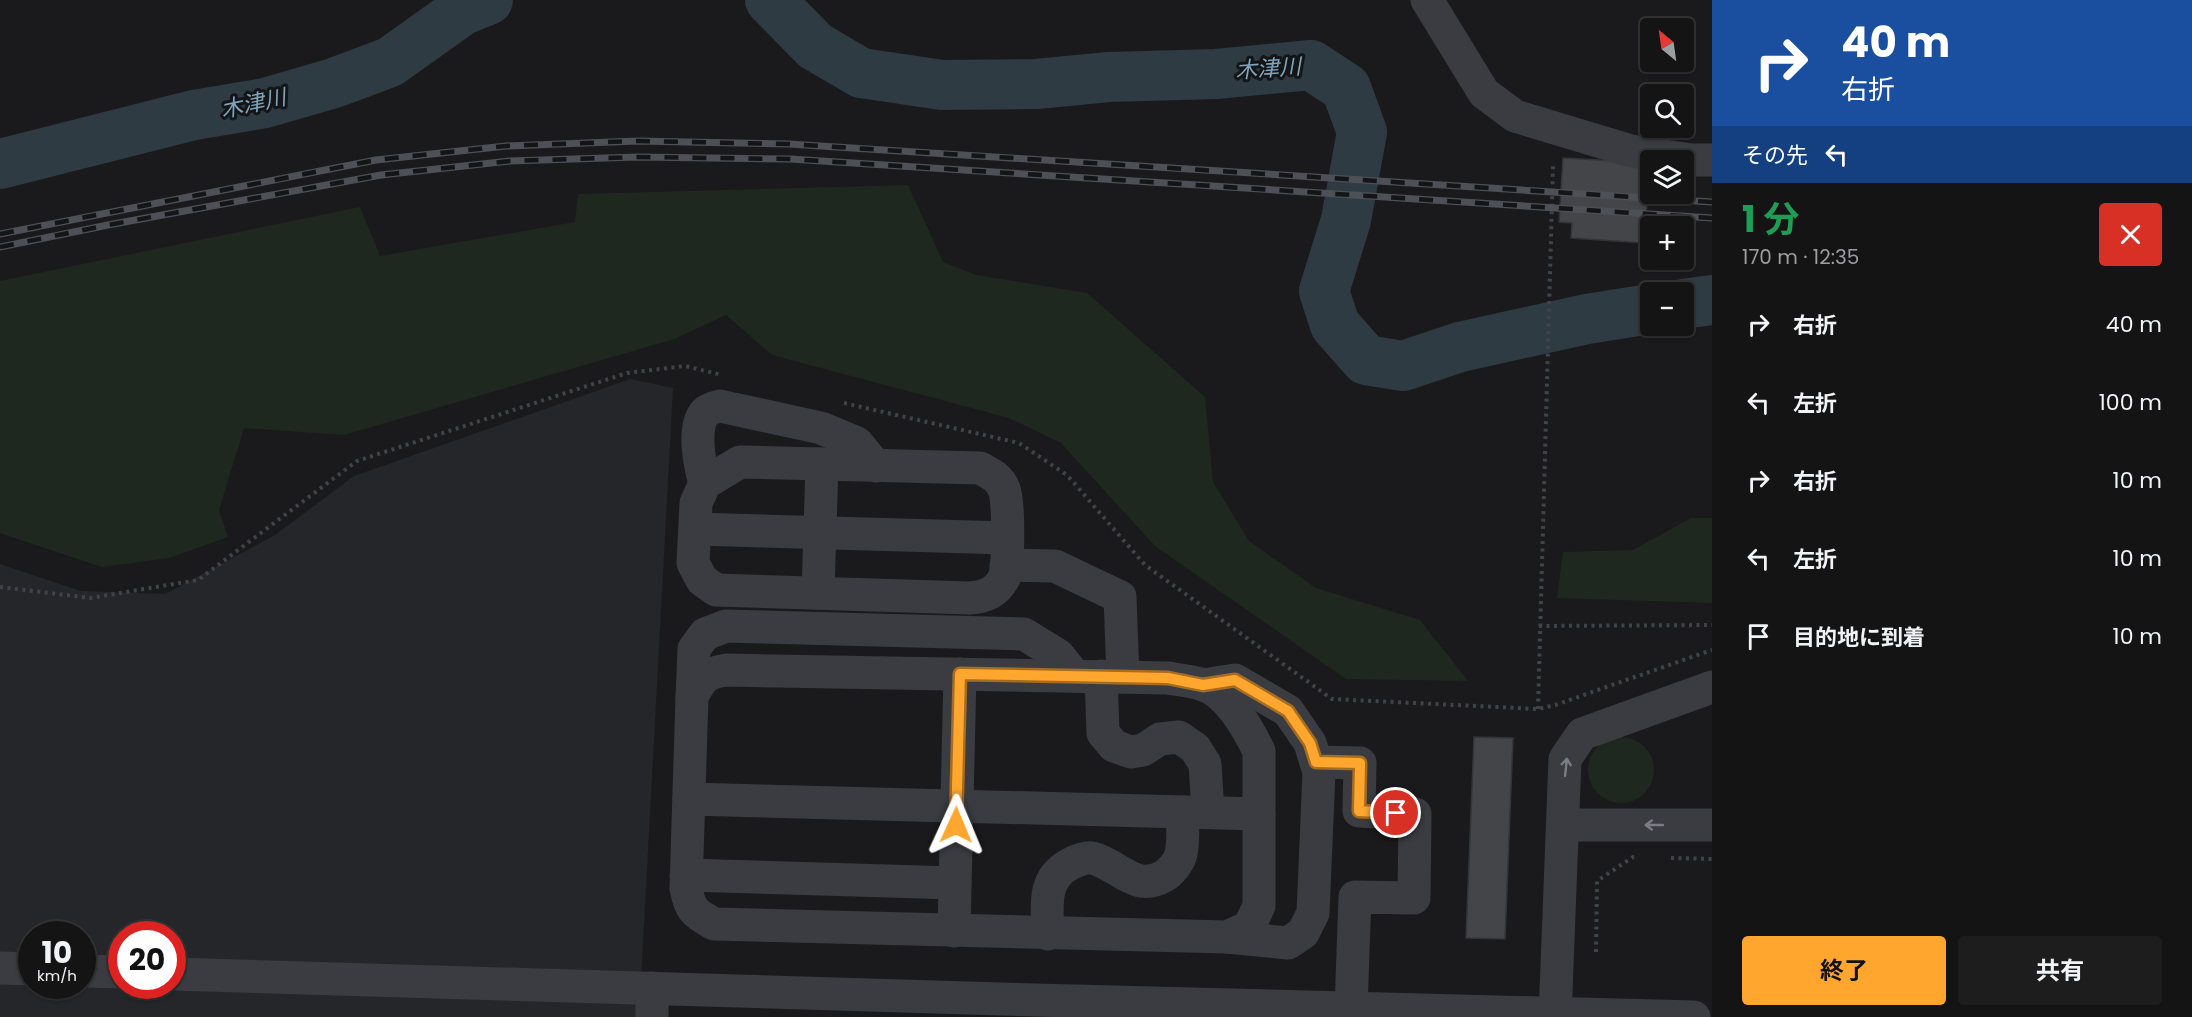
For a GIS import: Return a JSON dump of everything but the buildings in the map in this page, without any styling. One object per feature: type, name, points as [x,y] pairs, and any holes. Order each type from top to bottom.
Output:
[{"type":"street","points":[[1427,0],[1484,93],[1515,116],[1631,151],[1692,160],[1712,160]]},
{"type":"street","points":[[705,483],[699,463],[699,421],[707,410],[720,406],[821,428],[857,443],[876,466]]},
{"type":"street","points":[[740,462],[822,464],[980,468],[996,476],[1005,490],[1009,507],[1005,576],[996,588],[983,597],[716,590],[702,580],[693,564],[696,503],[705,483],[740,462]]},
{"type":"street","points":[[818,593],[822,464]]},
{"type":"street","points":[[695,529],[820,533],[1007,552],[1054,566],[1120,597],[1100,676],[1103,733],[1114,746],[1131,752],[1143,750],[1160,739],[1179,737],[1195,748],[1205,764],[1196,812],[1181,855],[1170,872],[1156,880],[1146,883],[1136,880],[1103,862],[1090,858],[1073,862],[1057,871],[1047,894],[1047,933]]},
{"type":"street","points":[[693,697],[701,679],[712,672],[727,670],[1168,678],[1203,685],[1235,680],[1288,711],[1310,743],[1319,772],[1313,913],[1303,933],[1288,943],[1227,937],[714,924],[697,914],[689,905],[686,875],[694,649],[705,634],[726,626],[1024,634],[1058,655],[1100,676]]},
{"type":"street","points":[[954,931],[960,674]]},
{"type":"street","points":[[1203,685],[1229,703],[1248,730],[1259,751],[1259,906],[1249,927],[1227,937]]},
{"type":"street","points":[[1555,1015],[1565,759],[1582,734],[1712,687]]},
{"type":"street","points":[[1313,896],[1414,898],[1414,814],[1359,811],[1360,763],[1316,762]]},
{"type":"street","points":[[689,799],[1259,814]]},
{"type":"street","points":[[1564,825],[1712,825]]},
{"type":"street","points":[[686,875],[955,883]]},
{"type":"street","points":[[1352,1008],[1355,897]]},
{"type":"street","points":[[0,968],[18,969]]},
{"type":"street","points":[[186,975],[652,1003],[1070,1009],[1352,1008],[1694,1017]]},
{"type":"path","points":[[1553,165],[1539,605],[1538,709],[1712,650]]},
{"type":"path","points":[[1539,626],[1712,625]]},
{"type":"path","points":[[1596,952],[1597,881],[1633,857],[1644,857]]},
{"type":"path","points":[[1667,858],[1712,858]]},
{"type":"shaded area","points":[[908,185],[943,262],[976,275],[1087,293],[1205,397],[1213,482],[1249,541],[1316,588],[1420,620],[1468,681],[1346,679],[1155,546],[1061,443],[1009,418],[772,355],[726,315],[674,339],[344,435],[244,428],[219,510],[228,537],[169,558],[102,567],[0,533],[0,281],[360,207],[380,256],[575,222],[578,194]]},
{"type":"shaded area","points":[[630,379],[673,388],[639,1017],[0,1017],[0,564],[81,591],[165,594],[275,535],[354,476]]},
{"type":"shaded area","points":[[1691,518],[1712,518],[1712,603],[1557,598],[1563,552],[1633,550]]},
{"type":"shaded area","points":[[1614,737],[1628,737],[1640,742],[1649,751],[1654,770],[1652,783],[1645,794],[1628,803],[1614,803],[1602,798],[1593,789],[1588,777],[1588,763],[1593,751],[1602,742]]},
{"type":"waterway","name":"木津川","points":[[0,164],[194,115],[265,103],[334,83],[390,62],[463,10],[488,0]]},
{"type":"waterway","name":"木津川","points":[[770,0],[815,46],[861,73],[942,85],[1036,84],[1109,77],[1216,74],[1311,65],[1346,88],[1362,132],[1346,220],[1324,291],[1335,325],[1366,360],[1403,366],[1460,347],[1587,319],[1640,311]]},
{"type":"waterway","name":"木津川","points":[[1694,302],[1712,300]]},
{"type":"railway","points":[[0,234],[376,160],[506,146],[637,141],[789,144],[1712,202]]},
{"type":"railway","points":[[0,247],[381,175],[510,161],[637,157],[790,159],[1712,218]]},
{"type":"route","points":[[956,825],[960,674],[1168,678],[1203,685],[1235,680],[1288,711],[1310,743],[1316,762],[1360,763],[1359,811],[1396,813]]}]
